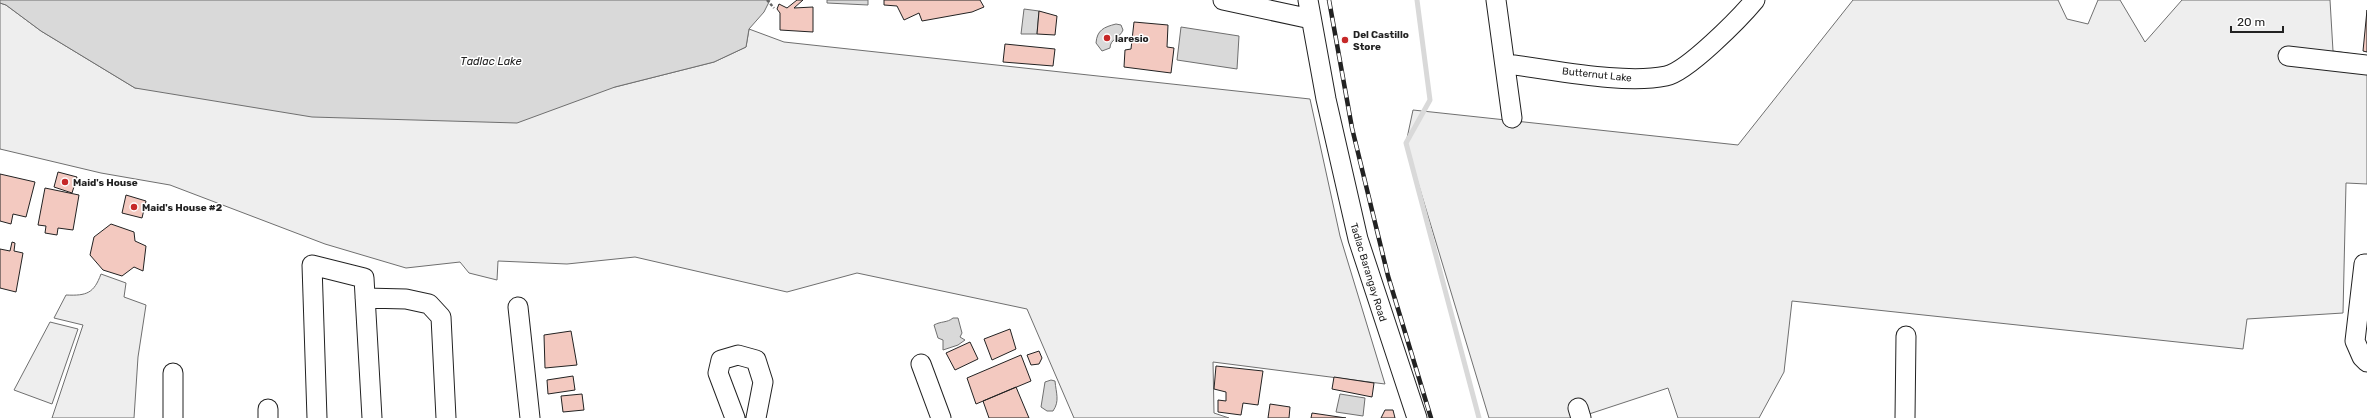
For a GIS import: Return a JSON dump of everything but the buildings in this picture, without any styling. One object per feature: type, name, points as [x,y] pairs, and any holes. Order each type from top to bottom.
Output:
[{"type":"street","points":[[1223,0],[1311,19]]},
{"type":"street","name":"Tadlac Barangay Road","points":[[1308,0],[1326,99],[1358,239],[1417,418]]},
{"type":"street","points":[[1496,0],[1506,64],[1512,118]]},
{"type":"street","name":"Butternut Lake","points":[[1506,64],[1626,79],[1666,76],[1686,67],[1755,0]]},
{"type":"street","points":[[2288,56],[2367,65]]},
{"type":"street","points":[[2367,264],[2364,264],[2355,341],[2362,357],[2367,362]]},
{"type":"street","points":[[317,418],[312,265],[364,278],[372,418]]},
{"type":"street","points":[[365,298],[406,299],[429,304],[441,317],[446,418]]},
{"type":"street","points":[[518,307],[530,418]]},
{"type":"street","points":[[1905,418],[1906,336]]},
{"type":"street","points":[[735,418],[718,373],[722,360],[738,355],[756,360],[763,382],[756,418]]},
{"type":"street","points":[[921,364],[942,418]]},
{"type":"street","points":[[173,373],[173,418]]},
{"type":"path","points":[[767,0],[774,8]]},
{"type":"shaded area","points":[[1853,0],[2058,0],[2067,19],[2088,24],[2098,0],[2120,0],[2145,42],[2182,0],[2330,0],[2333,51],[2367,56],[2367,184],[2346,183],[2343,313],[2247,319],[2243,349],[1792,301],[1784,372],[1759,418],[1678,418],[1668,388],[1577,418],[1489,418],[1406,143],[1413,110],[1738,145]]},
{"type":"shaded area","points":[[0,3],[6,5],[41,31],[135,88],[615,87],[714,62],[746,47],[749,29],[784,42],[1310,99],[1340,236],[1385,384],[1213,362],[1214,413],[1229,418],[1074,418],[1027,309],[857,273],[787,292],[635,257],[567,264],[498,261],[497,280],[469,273],[460,262],[406,268],[325,244],[170,185],[101,173],[0,149]]},
{"type":"shaded area","points":[[101,274],[126,283],[124,297],[146,305],[138,357],[134,418],[52,418],[83,325],[54,318],[66,295],[79,295],[89,292],[96,285]]},
{"type":"shaded area","points":[[50,322],[78,329],[52,404],[14,390]]},
{"type":"water","name":"Tadlac Lake","points":[[0,0],[770,0],[764,12],[749,29],[746,47],[714,62],[615,87],[517,123],[312,117],[135,88],[41,31],[6,5],[0,3]]},
{"type":"water","points":[[827,0],[868,0],[868,5],[827,3]]},
{"type":"water","points":[[1024,9],[1039,11],[1037,34],[1021,34]]},
{"type":"water","name":"laresio","points":[[1116,24],[1121,25],[1123,30],[1122,33],[1113,40],[1110,48],[1102,51],[1096,43],[1098,35],[1108,26]]},
{"type":"water","points":[[1181,27],[1239,36],[1237,69],[1177,60]]},
{"type":"water","points":[[953,318],[958,318],[962,333],[960,337],[965,340],[958,345],[943,350],[943,340],[938,338],[934,325]]},
{"type":"water","points":[[1051,380],[1055,381],[1057,400],[1053,411],[1047,411],[1041,407],[1045,382]]},
{"type":"water","points":[[1340,394],[1365,398],[1363,416],[1336,412]]},
{"type":"waterway","points":[[1417,0],[1430,100],[1406,143],[1479,418]]},
{"type":"railway","points":[[1329,0],[1352,128],[1388,276],[1431,418]]},
{"type":"place","name":"laresio","points":[[1107,38]]},
{"type":"place","name":"Del Castillo Store","points":[[1345,40]]},
{"type":"place","name":"Maid's House","points":[[65,182]]},
{"type":"place","name":"Maid's House #2","points":[[134,207]]}]
